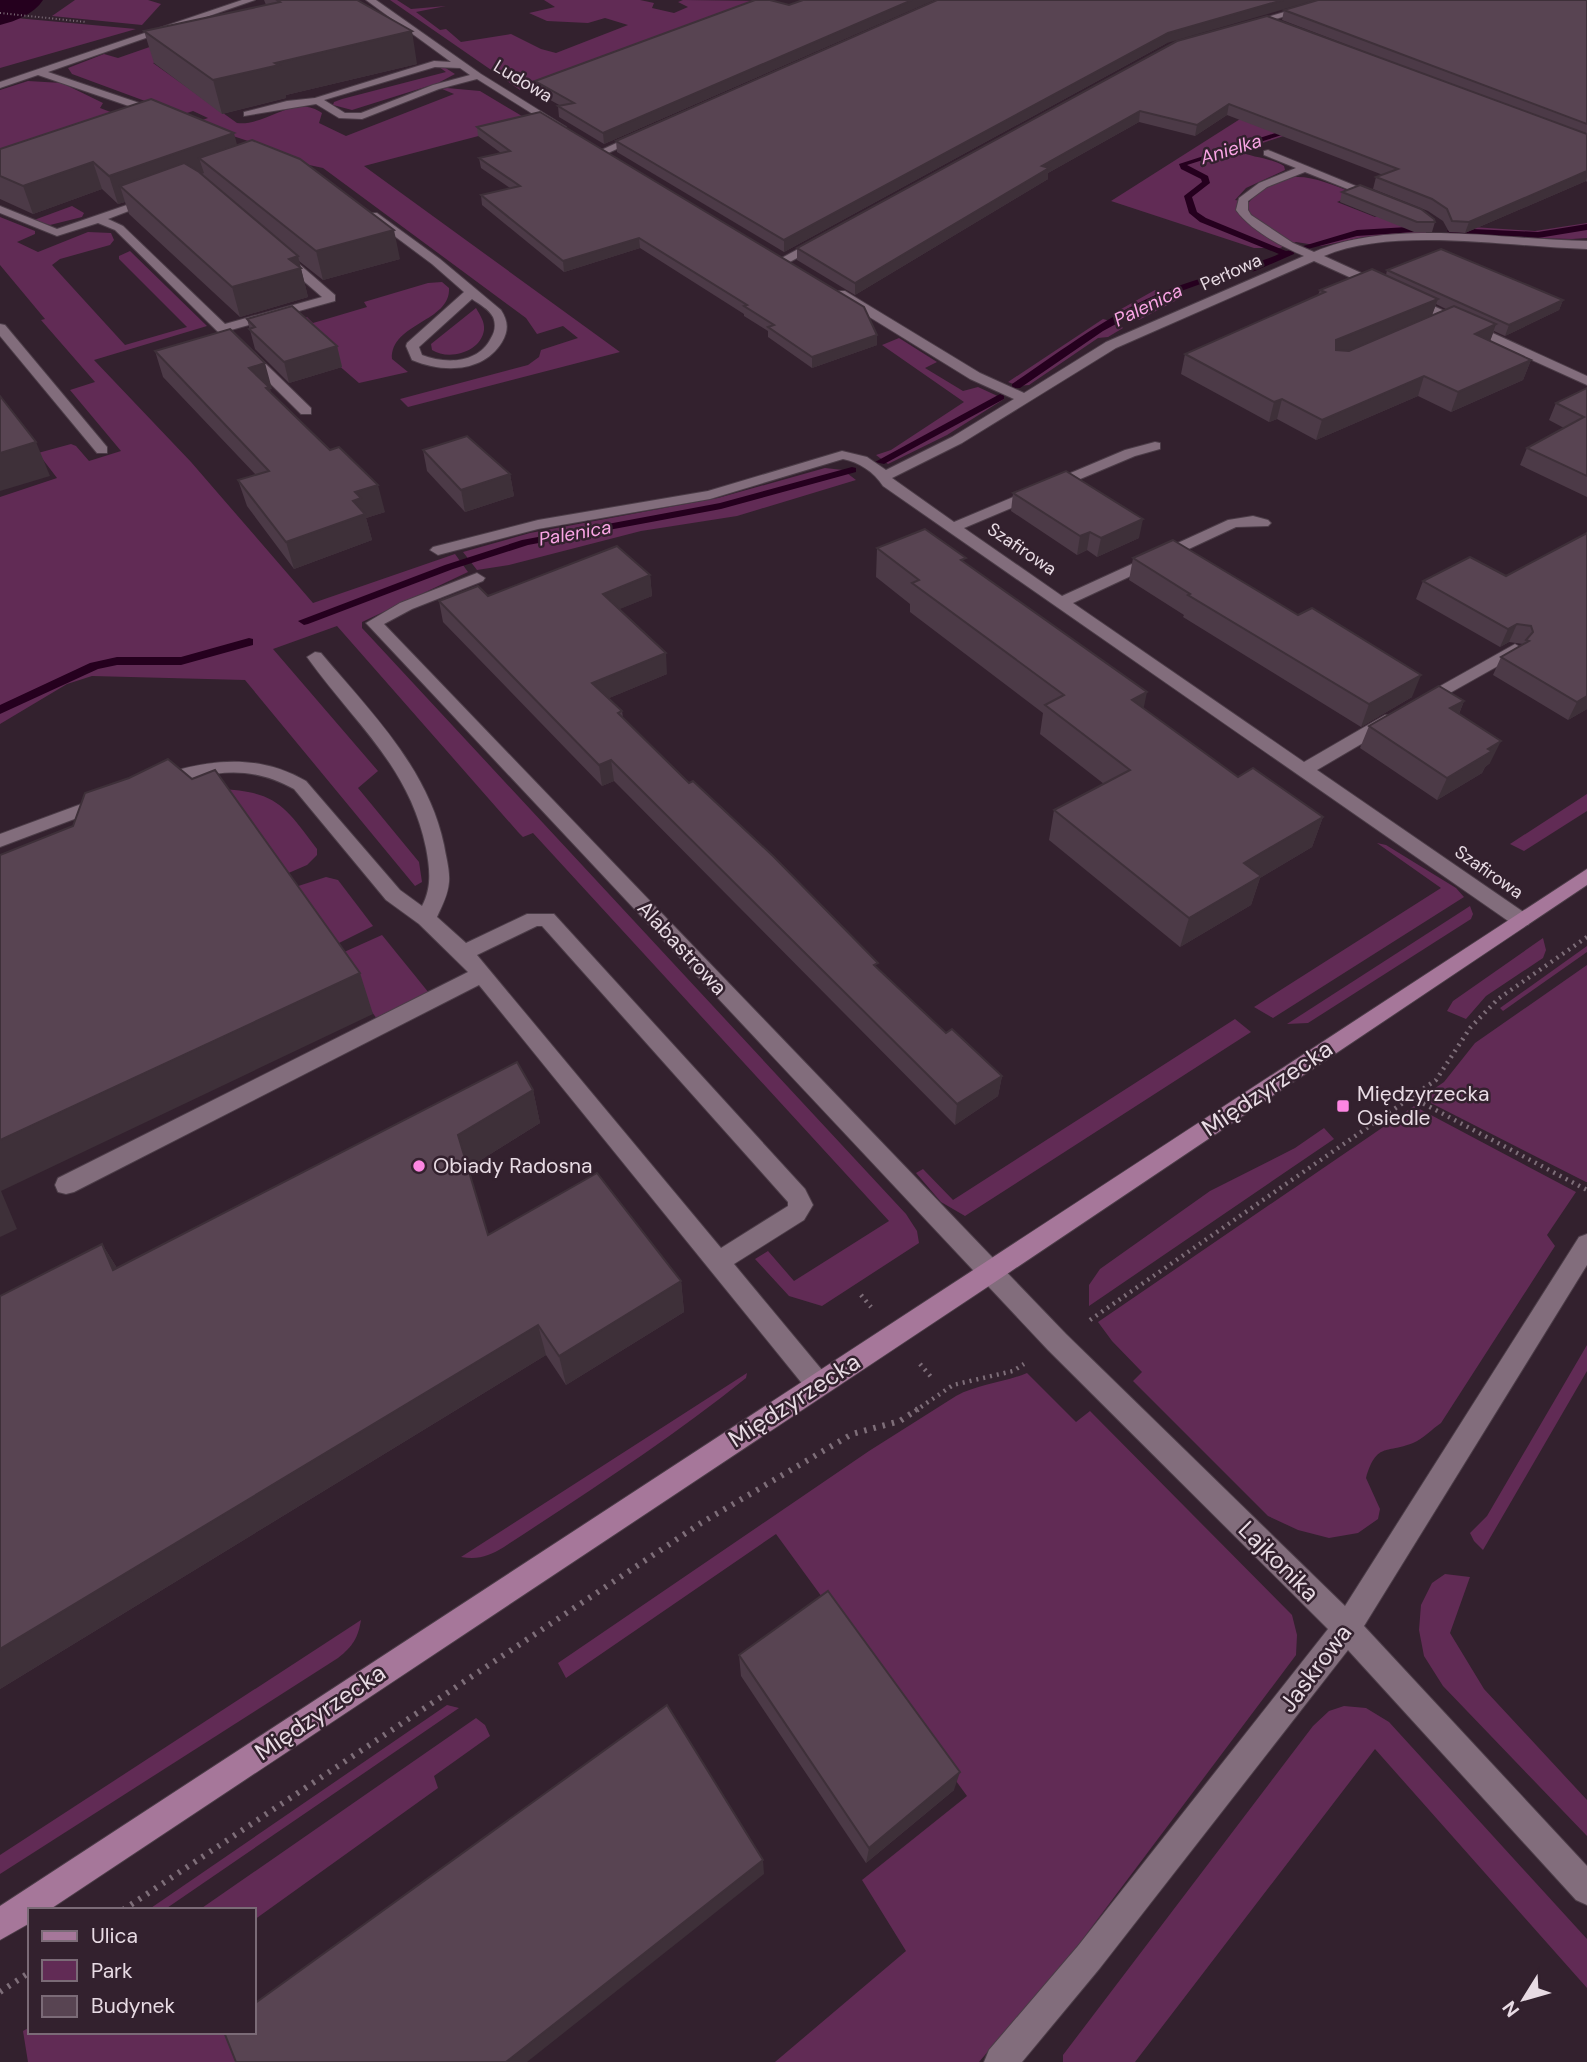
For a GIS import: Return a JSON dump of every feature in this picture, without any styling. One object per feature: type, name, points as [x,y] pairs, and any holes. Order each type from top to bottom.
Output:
[{"type":"main road","name":"Międzyrzecka","points":[[0,1924],[990,1273],[1587,876]]},
{"type":"street","points":[[0,85],[251,0]]},
{"type":"street","name":"Ludowa","points":[[370,0],[478,76],[568,131]]},
{"type":"street","points":[[1238,28],[1335,0]]},
{"type":"street","points":[[234,5],[255,12]]},
{"type":"street","points":[[1265,20],[1289,29]]},
{"type":"street","points":[[248,114],[287,104],[318,101],[434,64],[463,65]]},
{"type":"street","points":[[38,72],[174,118]]},
{"type":"street","points":[[318,101],[342,116],[354,117],[436,87],[478,76]]},
{"type":"street","points":[[602,152],[652,130]]},
{"type":"street","points":[[591,145],[614,159]]},
{"type":"street","points":[[1268,153],[1397,205]]},
{"type":"street","points":[[1306,168],[1279,178],[1251,192],[1242,200],[1242,210],[1256,226],[1442,321],[1587,381]]},
{"type":"street","points":[[0,209],[57,233],[170,193]]},
{"type":"street","points":[[363,208],[459,279],[499,317],[501,331],[496,343],[486,354],[462,363],[437,365],[417,357],[412,346],[460,306],[471,292]]},
{"type":"street","points":[[99,219],[119,228],[306,411]]},
{"type":"street","points":[[1438,226],[1442,239]]},
{"type":"street","points":[[784,260],[833,234]]},
{"type":"street","name":"Perłowa","points":[[885,476],[936,452],[1111,345],[1312,256],[1359,242],[1399,238],[1587,245]]},
{"type":"street","points":[[222,329],[331,298],[271,246]]},
{"type":"street","points":[[773,253],[796,267]]},
{"type":"street","points":[[832,289],[975,376],[1024,398]]},
{"type":"street","points":[[0,328],[102,450]]},
{"type":"street","points":[[954,527],[1130,453],[1155,446]]},
{"type":"street","name":"Szafirowa","points":[[438,550],[538,525],[710,495],[842,455],[856,458],[885,476],[888,483],[1521,920]]},
{"type":"street","points":[[1062,602],[1233,523],[1263,523]]},
{"type":"street","name":"Alabastrowa","points":[[477,578],[406,606],[374,624],[990,1273]]},
{"type":"street","points":[[1305,769],[1515,649]]},
{"type":"street","points":[[315,657],[386,742],[418,789],[434,828],[440,874],[438,892],[426,919]]},
{"type":"street","points":[[0,841],[133,791],[203,769],[244,766],[281,772],[300,785],[393,895],[426,919],[464,953],[818,1384]]},
{"type":"street","points":[[464,953],[534,919],[547,919],[797,1196],[801,1205],[796,1213],[718,1262]]},
{"type":"street","points":[[66,1185],[481,975]]},
{"type":"street","name":"Jaskrowa","points":[[1001,2062],[1089,1957],[1347,1628],[1587,1244]]},
{"type":"street","name":"Lajkonika","points":[[990,1273],[1347,1628],[1587,1889]]},
{"type":"path","points":[[0,13],[39,17]]},
{"type":"path","points":[[126,1908],[701,1522],[852,1434],[900,1421],[953,1385],[1013,1371],[1057,1342],[1436,1080],[1471,1028],[1498,999],[1587,937]]},
{"type":"path","points":[[1411,1097],[1587,1190]]},
{"type":"path","points":[[0,1992],[28,1973]]},
{"type":"green space","points":[[75,0],[148,0],[161,4],[142,25],[52,16]]},
{"type":"green space","points":[[390,0],[397,0],[411,9],[446,6],[416,12],[440,30],[446,29],[461,42],[511,34],[541,49],[556,53],[628,25],[605,18],[588,23],[547,21],[529,13],[555,7],[544,0],[640,0],[654,3],[652,8],[674,13],[688,7],[678,2],[683,0],[763,1],[520,90]]},
{"type":"green space","points":[[5,17],[136,29],[0,68],[0,19]]},
{"type":"green space","points":[[210,26],[216,49],[153,63],[237,123],[258,120],[290,108],[312,108],[322,113],[319,123],[346,136],[454,94],[442,89],[447,88],[480,91],[532,122],[364,166],[620,352],[408,407],[400,399],[528,365],[539,357],[541,350],[578,338],[563,326],[537,334],[526,318],[323,168],[300,163],[251,142],[194,123],[208,118],[193,111],[178,116],[164,108],[72,74],[68,68],[104,54],[118,58]]},
{"type":"green space","points":[[439,67],[455,74],[438,83],[352,110],[333,105],[342,99],[446,72]]},
{"type":"green space","points":[[28,81],[62,83],[103,103],[100,108],[150,127],[0,178],[0,90]]},
{"type":"green space","points":[[1284,91],[1322,123],[1239,151],[1278,163],[1284,166],[1285,170],[1246,188],[1235,200],[1249,202],[1275,182],[1288,178],[1313,179],[1356,194],[1337,202],[1375,217],[1395,209],[1423,225],[1427,235],[1364,237],[1321,246],[1296,242],[1280,248],[1254,248],[1111,201]]},
{"type":"green space","points":[[72,206],[84,213],[82,217],[50,225],[34,220]]},
{"type":"green space","points":[[0,217],[35,231],[35,234],[17,242],[38,252],[88,232],[111,233],[114,240],[110,245],[60,259],[52,265],[125,345],[187,327],[119,259],[119,256],[130,251],[207,326],[94,360],[191,462],[313,603],[455,554],[468,572],[362,622],[362,628],[906,1214],[917,1231],[919,1243],[822,1306],[789,1296],[755,1259],[768,1251],[794,1281],[889,1221],[533,833],[523,837],[518,832],[337,626],[273,649],[378,771],[358,788],[419,862],[422,882],[415,886],[245,680],[92,676],[67,684],[0,724],[0,497],[57,478],[38,453],[71,444],[89,461],[121,451],[70,390],[95,382],[41,320],[45,319],[0,265]]},
{"type":"green space","points":[[1587,223],[1587,238],[1572,239],[1461,236],[1457,226],[1535,231]]},
{"type":"green space","points":[[442,282],[449,288],[447,299],[441,308],[400,338],[394,347],[392,359],[408,372],[359,383],[291,324],[307,317],[313,323],[367,307],[364,302],[428,283]]},
{"type":"green space","points":[[1155,290],[1177,300],[1139,320],[1114,313]]},
{"type":"green space","points":[[476,308],[484,327],[482,338],[477,344],[455,354],[447,355],[432,350],[431,344]]},
{"type":"green space","points":[[1103,319],[1118,323],[1123,328],[1108,337],[1098,338],[1029,385],[1019,386],[1008,382]]},
{"type":"green space","points":[[899,338],[937,362],[925,368],[963,391],[978,387],[1004,399],[947,435],[888,464],[876,455],[891,450],[964,402],[882,345]]},
{"type":"green space","points":[[825,468],[843,470],[856,480],[737,516],[641,531],[509,565],[477,570],[463,552],[530,533],[718,498]]},
{"type":"green space","points":[[218,789],[253,793],[277,803],[306,834],[317,849],[317,855],[307,865],[277,878]]},
{"type":"green space","points":[[1587,794],[1587,811],[1524,851],[1510,844]]},
{"type":"green space","points":[[1377,843],[1386,845],[1456,888],[1464,897],[1273,1018],[1254,1007],[1441,888]]},
{"type":"green space","points":[[326,877],[338,880],[373,926],[327,949],[286,890]]},
{"type":"green space","points":[[1470,906],[1473,914],[1471,919],[1308,1023],[1287,1024]]},
{"type":"green space","points":[[382,935],[429,993],[377,1019],[333,957]]},
{"type":"green space","points":[[1543,938],[1546,950],[1543,958],[1486,996],[1466,1019],[1447,1011],[1453,1001]]},
{"type":"green space","points":[[1587,946],[1587,952],[1503,1011],[1500,1008]]},
{"type":"green space","points":[[1587,965],[1586,1182],[1427,1101],[1425,1095],[1444,1082],[1475,1043]]},
{"type":"green space","points":[[1235,1019],[1251,1032],[965,1216],[941,1202],[916,1173],[923,1169],[953,1200]]},
{"type":"green space","points":[[1414,1106],[1576,1192],[1547,1235],[1555,1246],[1441,1423],[1417,1441],[1383,1451],[1374,1459],[1366,1478],[1380,1509],[1378,1519],[1358,1533],[1329,1538],[1298,1530],[1268,1516],[1133,1381],[1142,1372],[1098,1322]]},
{"type":"green space","points":[[1324,1128],[1334,1139],[1089,1306],[1089,1285],[1100,1269],[1210,1191],[1295,1148]]},
{"type":"green space","points":[[1587,1345],[1587,1371],[1483,1550],[1470,1533],[1487,1516]]},
{"type":"green space","points":[[747,1373],[746,1378],[717,1401],[657,1444],[504,1547],[484,1556],[461,1557]]},
{"type":"green space","points":[[1027,1373],[1076,1422],[1090,1411],[1292,1615],[1297,1635],[1296,1655],[1079,1944],[979,2062],[775,2062],[906,1951],[862,1880],[967,1796],[776,1534],[566,1678],[558,1663],[869,1451],[956,1396]]},
{"type":"green space","points":[[1445,1574],[1470,1577],[1450,1633],[1484,1689],[1587,1800],[1587,1836],[1443,1686],[1424,1656],[1419,1630],[1421,1605],[1432,1583]]},
{"type":"green space","points":[[361,1620],[354,1641],[338,1658],[0,1874],[0,1855]]},
{"type":"green space","points":[[447,1705],[459,1708],[167,1908],[151,1908]]},
{"type":"green space","points":[[1344,1706],[1366,1708],[1389,1722],[1587,1939],[1587,1988],[1375,1749],[1135,2062],[1063,2062],[1063,2055],[1313,1726],[1329,1711]]},
{"type":"green space","points":[[476,1718],[485,1725],[490,1736],[434,1776],[438,1788],[256,1919],[256,1908],[202,1908]]},
{"type":"green space","points":[[28,2028],[28,2034],[242,2034],[252,2062],[28,2062],[23,2031]]},
{"type":"building","points":[[277,0],[357,0],[412,31],[213,80],[144,31],[280,2]]},
{"type":"building","points":[[755,0],[770,0],[789,5],[803,0],[912,0],[603,133],[558,106],[574,103],[535,81]]},
{"type":"building","points":[[937,0],[1283,0],[1168,33],[784,240],[616,141]]},
{"type":"building","points":[[1318,0],[1587,0],[1587,124],[1284,10]]},
{"type":"building","points":[[1267,16],[1587,134],[1587,171],[1469,222],[1452,221],[1447,209],[1432,199],[1376,177],[1398,169],[1229,104],[1197,125],[1140,111],[1042,166],[1049,168],[855,283],[797,248],[1177,41]]},
{"type":"building","points":[[151,99],[234,133],[109,176],[93,162],[23,186],[0,176],[0,149]]},
{"type":"building","points":[[540,112],[864,307],[877,335],[812,357],[768,327],[774,325],[744,306],[747,305],[639,238],[563,261],[481,195],[520,186],[479,158],[510,151],[477,127]]},
{"type":"building","points":[[252,140],[300,159],[394,230],[316,251],[199,158]]},
{"type":"building","points":[[184,163],[199,172],[298,256],[289,259],[301,268],[232,287],[120,186]]},
{"type":"building","points":[[1360,185],[1421,209],[1435,222],[1417,222],[1342,192]]},
{"type":"building","points":[[1441,249],[1563,300],[1509,325],[1387,270]]},
{"type":"building","points":[[1372,269],[1438,299],[1336,340],[1336,350],[1349,351],[1454,306],[1496,324],[1475,334],[1531,360],[1458,392],[1424,376],[1322,420],[1282,399],[1274,402],[1185,354],[1325,292],[1320,290]]},
{"type":"building","points":[[292,306],[337,346],[284,362],[249,329],[255,327],[247,319]]},
{"type":"building","points":[[230,329],[265,363],[249,368],[269,387],[266,388],[330,450],[339,447],[378,485],[355,492],[361,498],[353,501],[365,514],[286,542],[238,480],[269,471],[155,351]]},
{"type":"building","points":[[1587,388],[1587,476],[1527,448],[1584,417],[1556,403]]},
{"type":"building","points":[[0,396],[36,442],[0,453]]},
{"type":"building","points":[[467,436],[510,474],[461,490],[423,450]]},
{"type":"building","points":[[1066,471],[1143,519],[1101,538],[1090,532],[1080,536],[1013,493]]},
{"type":"building","points":[[925,529],[966,558],[961,560],[1147,692],[1132,700],[1238,777],[1253,768],[1323,817],[1244,863],[1261,876],[1189,918],[1054,810],[1130,770],[1045,705],[1064,695],[912,583],[919,580],[877,548]]},
{"type":"building","points":[[1587,533],[1587,696],[1577,702],[1501,657],[1529,641],[1526,640],[1533,632],[1531,626],[1517,624],[1508,629],[1423,581],[1470,557],[1506,576]]},
{"type":"building","points":[[1173,540],[1298,615],[1312,608],[1421,675],[1369,704],[1188,595],[1190,594],[1133,558]]},
{"type":"building","points":[[617,546],[650,575],[603,594],[666,653],[592,683],[622,711],[618,713],[689,783],[693,781],[773,856],[878,963],[874,965],[946,1033],[952,1029],[1002,1076],[957,1104],[611,760],[599,765],[439,601],[478,586],[488,596]]},
{"type":"building","points":[[1439,686],[1464,701],[1450,708],[1501,741],[1488,749],[1492,751],[1447,778],[1369,726]]},
{"type":"building","points":[[168,759],[192,779],[215,770],[360,973],[0,1140],[0,855],[73,826],[85,793],[129,778]]},
{"type":"building","points":[[517,1062],[533,1090],[458,1135],[488,1235],[597,1173],[681,1281],[559,1356],[538,1325],[0,1649],[0,1296],[102,1244],[113,1270]]},
{"type":"building","points":[[828,1591],[960,1772],[869,1848],[739,1655]]},
{"type":"building","points":[[667,1705],[763,1860],[506,2062],[236,2062],[225,2034],[256,2034],[256,2003]]},
{"type":"waterway","points":[[0,13],[24,0]]},
{"type":"waterway","name":"Anielka","points":[[1286,254],[1203,220],[1193,213],[1188,196],[1206,183],[1205,178],[1183,164],[1297,129]]},
{"type":"waterway","name":"Palenica","points":[[1451,231],[1538,235],[1587,227]]},
{"type":"waterway","name":"Palenica","points":[[1304,247],[1357,233],[1425,229]]},
{"type":"waterway","name":"Palenica","points":[[1016,386],[1100,329],[1167,293],[1218,275],[1252,269],[1291,252]]},
{"type":"waterway","name":"Palenica","points":[[880,462],[1000,397]]},
{"type":"waterway","name":"Palenica","points":[[304,621],[449,567],[526,542],[721,506],[852,470]]},
{"type":"waterway","name":"Palenica","points":[[0,710],[94,666],[117,661],[181,661],[249,642]]},
{"type":"place","name":"Międzyrzecka Osiedle","points":[[1343,1106]]},
{"type":"place","name":"Obiady Radosna","points":[[419,1166]]}]
